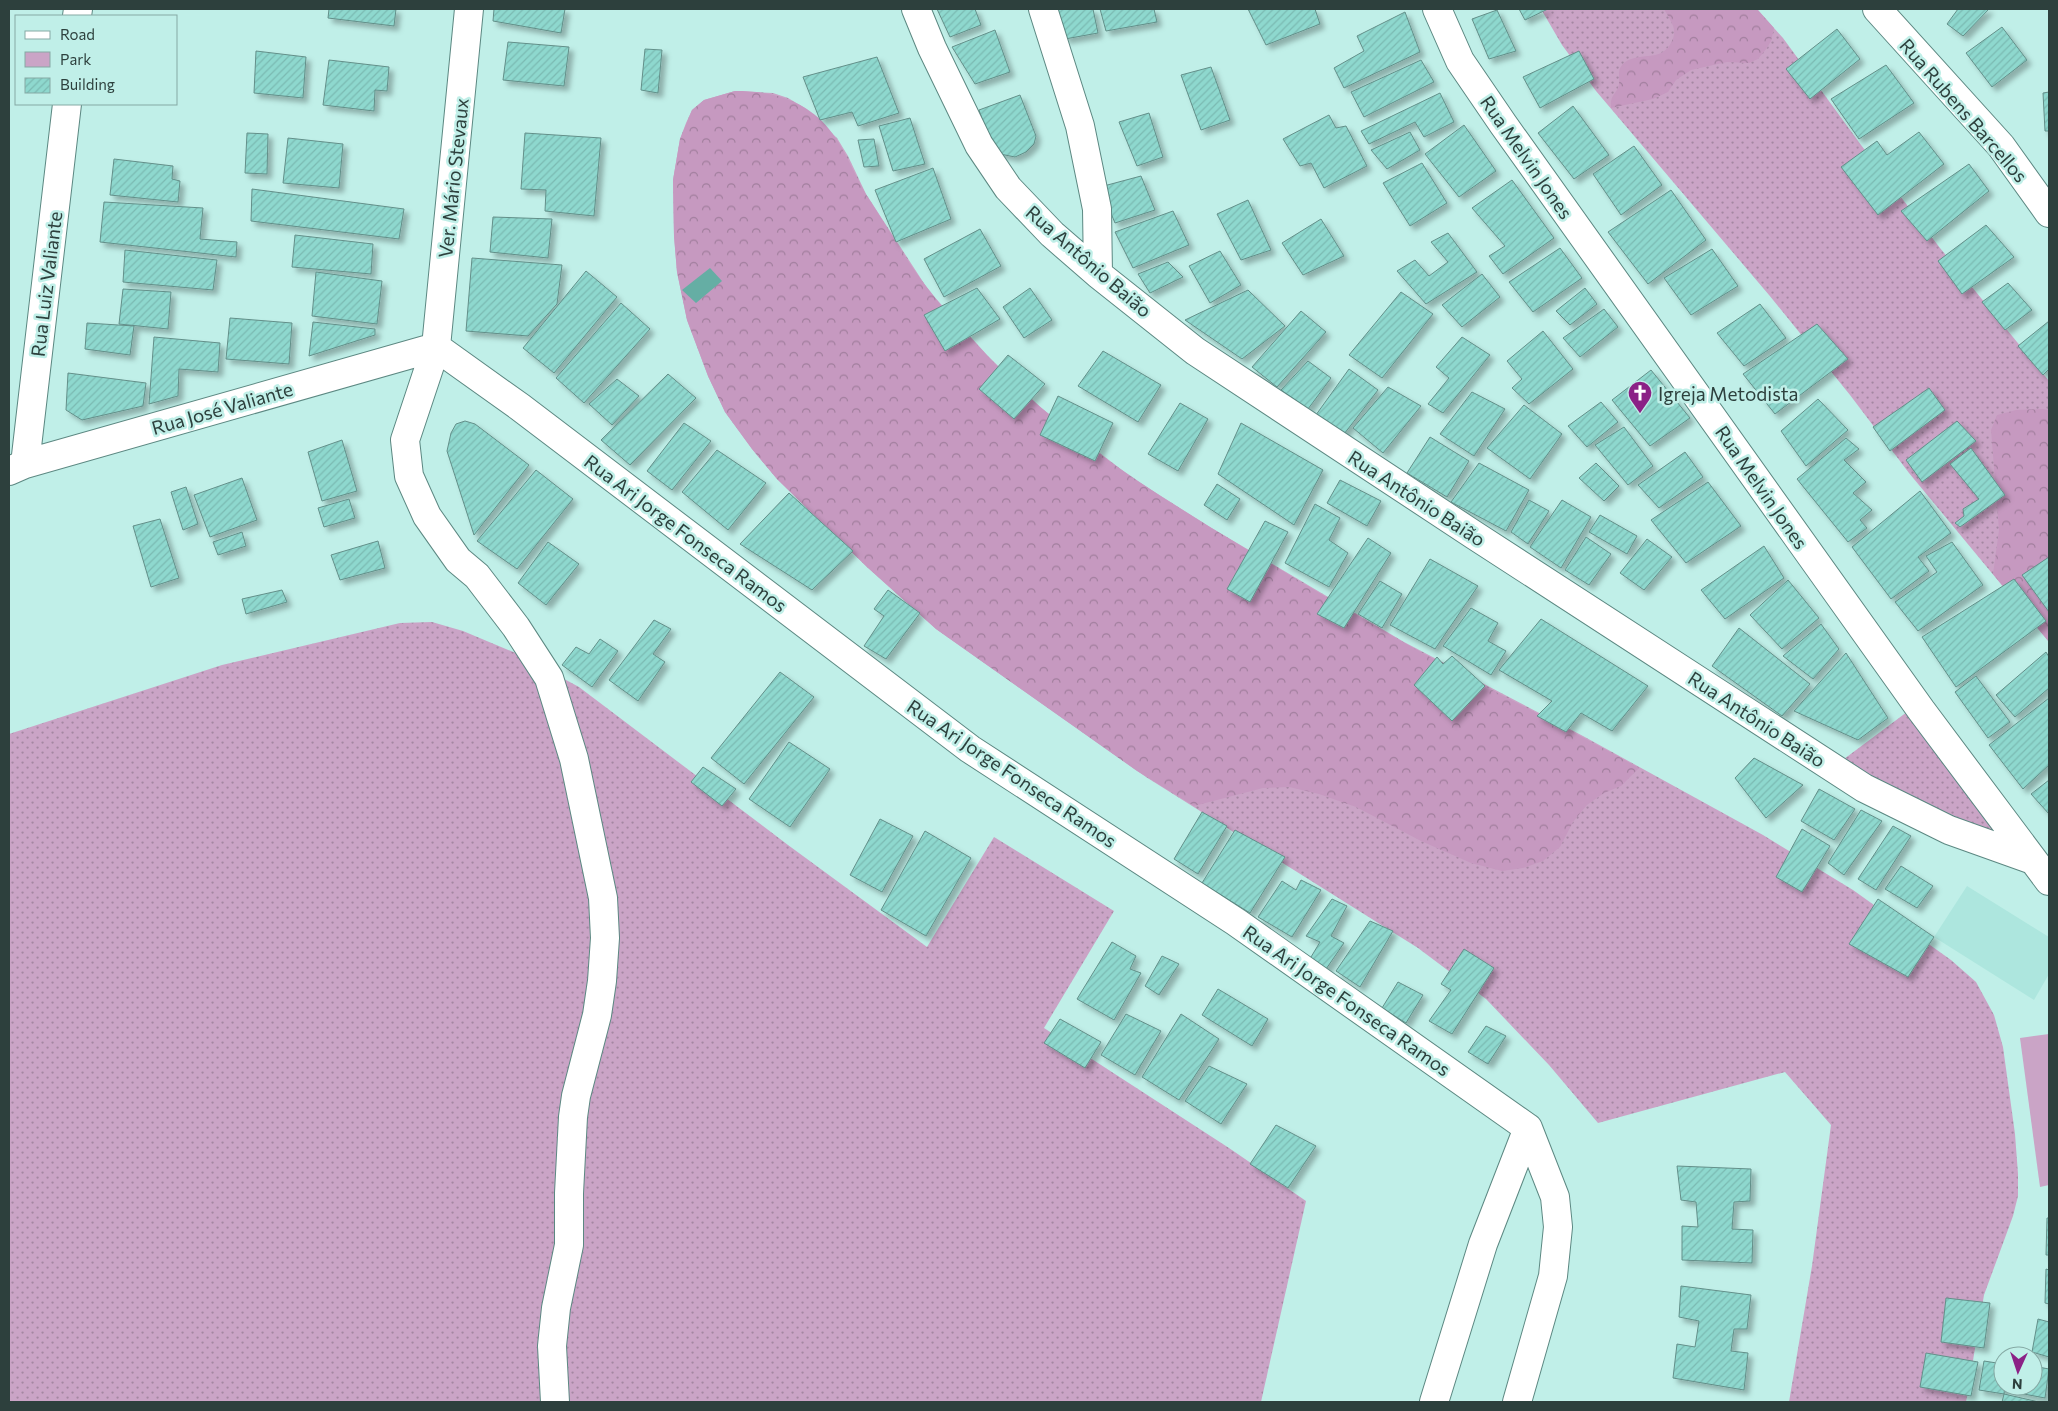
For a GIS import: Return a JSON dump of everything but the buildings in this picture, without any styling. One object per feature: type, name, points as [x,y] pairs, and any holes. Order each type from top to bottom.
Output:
[{"type":"street","name":"Ver. Mário Stevaux","points":[[469,9],[436,348],[410,420],[405,440],[406,459],[409,476],[427,516],[458,560],[476,576],[516,627],[549,678],[574,759],[603,898],[605,938],[602,981],[597,1015],[576,1096],[573,1118],[569,1193],[569,1245],[556,1308],[552,1346],[555,1402]]},
{"type":"street","name":"Rua Antônio Baião","points":[[916,9],[932,48],[979,145],[1008,188],[1052,234],[1098,274],[1195,351],[1864,788],[1949,830],[2033,860]]},
{"type":"street","points":[[1043,9],[1080,126],[1097,210],[1098,274]]},
{"type":"street","name":"Rua Melvin Jones","points":[[1437,9],[1460,61],[1503,124],[1921,710],[2049,881]]},
{"type":"street","name":"Rua Rubens Barcellos","points":[[1877,9],[2001,146],[2049,213]]},
{"type":"street","name":"Rua Luiz Valiante","points":[[17,467],[66,105]]},
{"type":"street","name":"Rua José Valiante","points":[[17,467],[436,348]]},
{"type":"street","name":"Rua Ari Jorge Fonseca Ramos","points":[[436,348],[535,418],[970,750],[1236,922],[1528,1128]]},
{"type":"street","points":[[1434,1402],[1483,1244],[1528,1128]]},
{"type":"street","points":[[1517,1402],[1553,1276],[1558,1227],[1555,1197],[1528,1128]]},
{"type":"shaded area","points":[[710,268],[722,281],[696,303],[682,290]]},
{"type":"shaded area","points":[[1967,886],[2049,937],[2049,974],[2034,1000],[1934,937]]},
{"type":"green space","points":[[1541,9],[1757,9],[1783,38],[1861,145],[1940,248],[2049,381],[2049,642],[1909,473],[1850,395],[1769,295],[1596,91],[1562,45]]},
{"type":"green space","points":[[1664,9],[1757,9],[1774,28],[1771,41],[1758,59],[1749,63],[1727,62],[1691,70],[1676,80],[1668,92],[1653,99],[1611,108],[1612,99],[1619,84],[1620,67],[1628,60],[1662,53],[1672,41],[1674,28]]},
{"type":"green space","points":[[735,91],[773,93],[788,98],[805,108],[837,138],[866,194],[929,291],[987,355],[1040,407],[1131,477],[1210,527],[1404,642],[1583,736],[1763,835],[1853,890],[1951,960],[1976,982],[1994,1015],[2003,1047],[2015,1134],[2018,1196],[2013,1216],[1984,1295],[1966,1402],[1789,1402],[1812,1266],[1831,1125],[1785,1072],[1598,1123],[1549,1065],[1486,999],[1418,948],[1146,777],[936,629],[867,567],[777,479],[725,412],[708,376],[687,320],[677,272],[673,180],[680,139],[692,110],[704,100]]},
{"type":"green space","points":[[735,91],[759,92],[781,97],[802,106],[821,120],[836,138],[863,189],[906,257],[943,307],[984,352],[1043,409],[1106,459],[1208,526],[1383,630],[1639,768],[1621,786],[1604,793],[1587,805],[1573,822],[1560,847],[1543,861],[1523,868],[1502,871],[1471,863],[1421,841],[1356,807],[1319,794],[1289,787],[1263,788],[1194,806],[1137,771],[936,629],[867,567],[777,479],[752,449],[725,412],[708,376],[687,320],[677,272],[674,236],[673,180],[680,139],[692,110],[704,100]]},
{"type":"green space","points":[[2016,410],[2049,410],[2049,642],[1993,574],[1999,530],[1991,430],[1997,415]]},
{"type":"green space","points":[[432,622],[463,631],[518,654],[579,687],[927,947],[994,837],[1114,911],[1044,1028],[1229,1148],[1306,1201],[1261,1402],[9,1402],[9,734],[222,665],[400,623]]},
{"type":"green space","points":[[1907,712],[2012,844],[1857,773],[1840,762]]},
{"type":"green space","points":[[2049,1034],[2049,1185],[2040,1187],[2020,1038]]},
{"type":"place","name":"Igreja Metodista","points":[[1640,414]]}]
